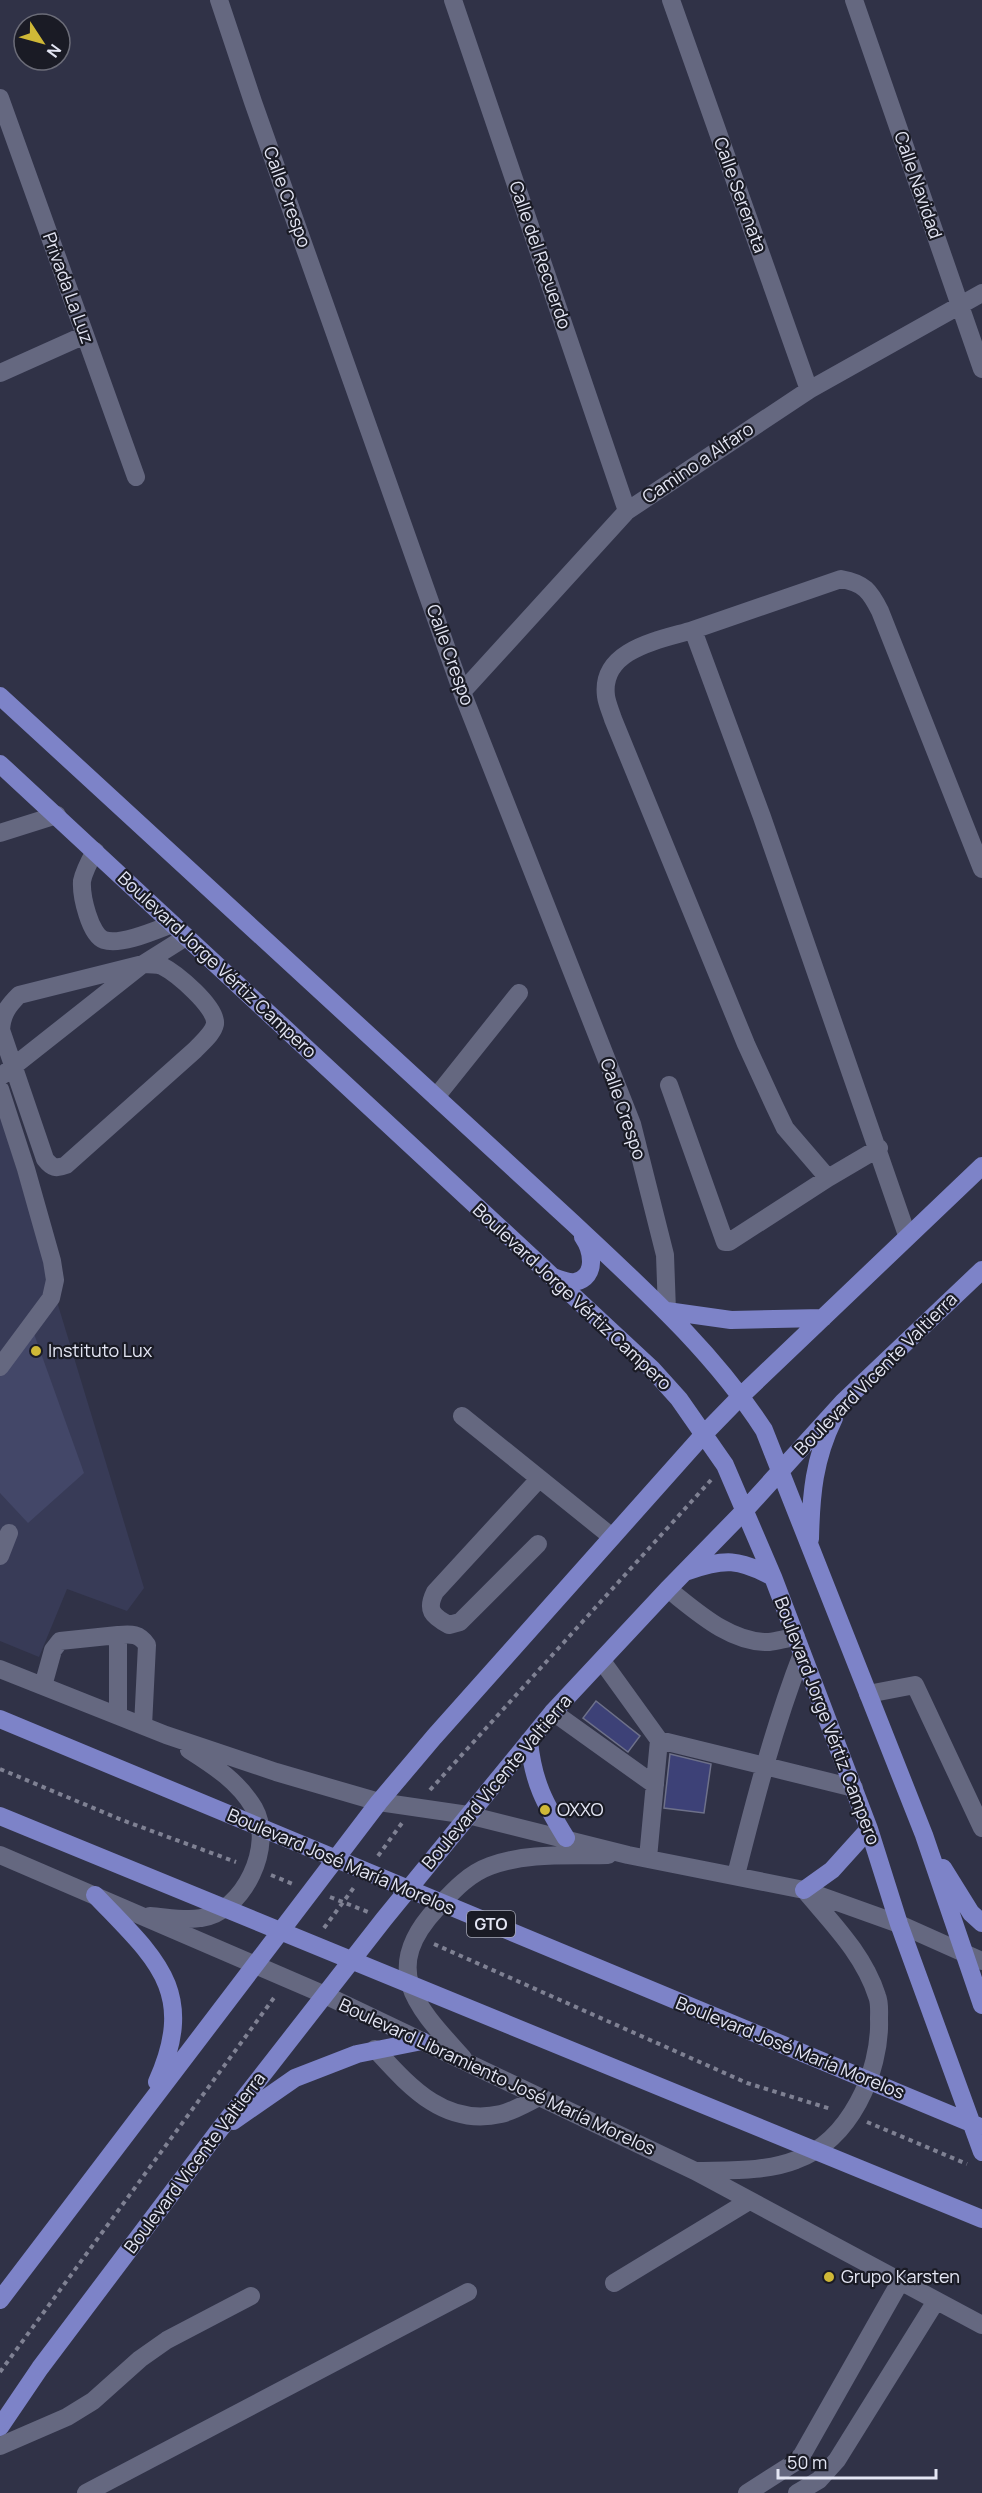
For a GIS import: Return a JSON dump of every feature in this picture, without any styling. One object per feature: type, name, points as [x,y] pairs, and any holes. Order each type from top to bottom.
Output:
[{"type":"main road","points":[[0,696],[667,1311],[718,1365],[741,1395],[764,1430],[780,1470],[924,1835],[982,2005]]},
{"type":"main road","name":"Boulevard Jorge Vértiz Campero","points":[[0,764],[652,1369],[679,1399],[704,1434],[725,1465],[745,1510],[854,1788],[977,2159]]},
{"type":"main road","points":[[0,2300],[379,1802],[434,1737],[741,1395],[982,1166]]},
{"type":"main road","points":[[549,1275],[575,1282],[584,1277],[591,1266],[592,1252],[573,1223]]},
{"type":"main road","name":"Boulevard Vicente Valtierra","points":[[0,2427],[40,2368],[217,2133],[384,1919],[553,1712],[745,1510],[843,1402],[982,1270]]},
{"type":"main road","points":[[667,1311],[731,1320],[823,1318]]},
{"type":"main road","points":[[810,1550],[812,1481],[827,1432],[843,1402]]},
{"type":"main road","points":[[684,1572],[708,1564],[730,1562],[749,1564],[773,1577]]},
{"type":"main road","name":"Boulevard José María Morelos","points":[[0,1719],[982,2127]]},
{"type":"main road","points":[[529,1741],[535,1781],[544,1802],[566,1838]]},
{"type":"main road","points":[[0,1816],[982,2219]]},
{"type":"main road","points":[[804,1890],[832,1870],[869,1829]]},
{"type":"main road","points":[[924,1835],[971,1912],[982,1923]]},
{"type":"main road","points":[[95,1895],[145,1947],[161,1970],[172,1995],[173,2031],[167,2060],[145,2109]]},
{"type":"main road","points":[[217,2133],[296,2078],[375,2049],[422,2041]]},
{"type":"main road","points":[[0,2414],[40,2368]]},
{"type":"street","name":"Calle Crespo","points":[[219,0],[462,692],[632,1124],[665,1255],[667,1311]]},
{"type":"street","name":"Calle del Recuerdo","points":[[453,0],[627,511]]},
{"type":"street","name":"Calle Serenata","points":[[671,0],[810,390]]},
{"type":"street","name":"Calle Navidad","points":[[854,0],[982,369]]},
{"type":"street","name":"Privada La Luz","points":[[0,98],[136,477]]},
{"type":"street","name":"Camino a Alfaro","points":[[462,692],[627,511],[810,390],[982,293]]},
{"type":"street","points":[[0,373],[85,335]]},
{"type":"street","points":[[828,1178],[785,1128],[746,1044],[613,719],[606,696],[607,678],[615,663],[627,652],[841,579],[857,582],[871,594],[880,611],[982,869]]},
{"type":"street","points":[[693,630],[762,817],[879,1148],[907,1235]]},
{"type":"street","points":[[0,833],[57,815]]},
{"type":"street","points":[[95,851],[82,882],[86,905],[95,933],[103,940],[112,942],[131,939],[172,924]]},
{"type":"street","points":[[7,1072],[143,964],[186,937]]},
{"type":"street","points":[[143,964],[159,965],[176,974],[213,1014],[215,1024],[195,1050],[66,1165],[58,1168],[50,1166],[7,1072],[1,1030],[2,1017],[9,1005],[19,996],[143,964]]},
{"type":"street","points":[[436,1096],[519,993]]},
{"type":"street","points":[[669,1085],[725,1242],[729,1242],[879,1148]]},
{"type":"street","points":[[0,1089],[26,1169],[52,1261],[55,1280],[51,1298],[0,1367]]},
{"type":"street","points":[[26,1169],[45,1159]]},
{"type":"street","points":[[462,1416],[612,1537]]},
{"type":"street","points":[[538,1544],[460,1622],[448,1625],[437,1619],[431,1611],[430,1601],[440,1585],[539,1479]]},
{"type":"street","points":[[0,1556],[9,1533]]},
{"type":"street","points":[[668,1589],[710,1621],[729,1632],[752,1640],[799,1645],[736,1875]]},
{"type":"street","points":[[43,1686],[53,1650],[60,1641],[135,1634],[147,1645],[142,1726]]},
{"type":"street","points":[[118,1635],[118,1716]]},
{"type":"street","points":[[602,1661],[659,1740],[854,1788]]},
{"type":"street","points":[[0,1669],[166,1735],[276,1772],[379,1802],[468,1815],[628,1855],[804,1890],[899,1924],[982,1961]]},
{"type":"street","points":[[868,1694],[915,1685],[982,1827]]},
{"type":"street","points":[[553,1712],[655,1785]]},
{"type":"street","points":[[139,1916],[200,1918],[217,1913],[233,1903],[246,1885],[260,1840],[260,1822],[254,1808],[227,1775],[166,1735]]},
{"type":"street","points":[[648,1858],[659,1740]]},
{"type":"street","name":"Boulevard Libramiento José María Morelos","points":[[0,1855],[325,1995],[695,2171],[982,2325]]},
{"type":"street","points":[[471,2066],[429,2019],[410,1989],[406,1965],[415,1935],[464,1879],[491,1866],[535,1857],[628,1855]]},
{"type":"street","points":[[695,2171],[760,2169],[798,2160],[829,2140],[851,2115],[870,2079],[880,2033],[878,1999],[865,1967],[848,1942],[804,1890]]},
{"type":"street","points":[[375,2049],[411,2088],[429,2102],[455,2113],[480,2116],[502,2114],[539,2097]]},
{"type":"street","points":[[614,2283],[749,2201]]},
{"type":"street","points":[[747,2493],[802,2456],[900,2282]]},
{"type":"street","points":[[86,2493],[468,2292]]},
{"type":"street","points":[[0,2446],[67,2417],[93,2401],[140,2359],[167,2340],[251,2296]]},
{"type":"street","points":[[797,2493],[819,2480],[837,2460],[936,2301]]},
{"type":"street","points":[[802,2456],[819,2480]]},
{"type":"path","points":[[372,1864],[415,1806],[725,1465]]},
{"type":"path","points":[[0,1769],[122,1820],[384,1919]]},
{"type":"path","points":[[322,1931],[358,1883]]},
{"type":"path","points":[[415,1935],[747,2083],[851,2115],[977,2159]]},
{"type":"path","name":"Boulevard Vicente Valtierra","points":[[0,2372],[287,1980]]},
{"type":"shaded area","name":"Instituto Lux","points":[[0,1114],[144,1588],[127,1611],[67,1589],[39,1657],[0,1641]]},
{"type":"shaded area","points":[[33,1331],[84,1473],[28,1523],[0,1493],[0,1376]]},
{"type":"building","points":[[596,1701],[640,1736],[628,1752],[583,1718]]},
{"type":"building","points":[[670,1754],[711,1764],[704,1813],[664,1808]]},
{"type":"place","name":"Instituto Lux","points":[[36,1351]]},
{"type":"place","name":"OXXO","points":[[545,1810]]},
{"type":"place","name":"Grupo Karsten","points":[[829,2277]]}]
